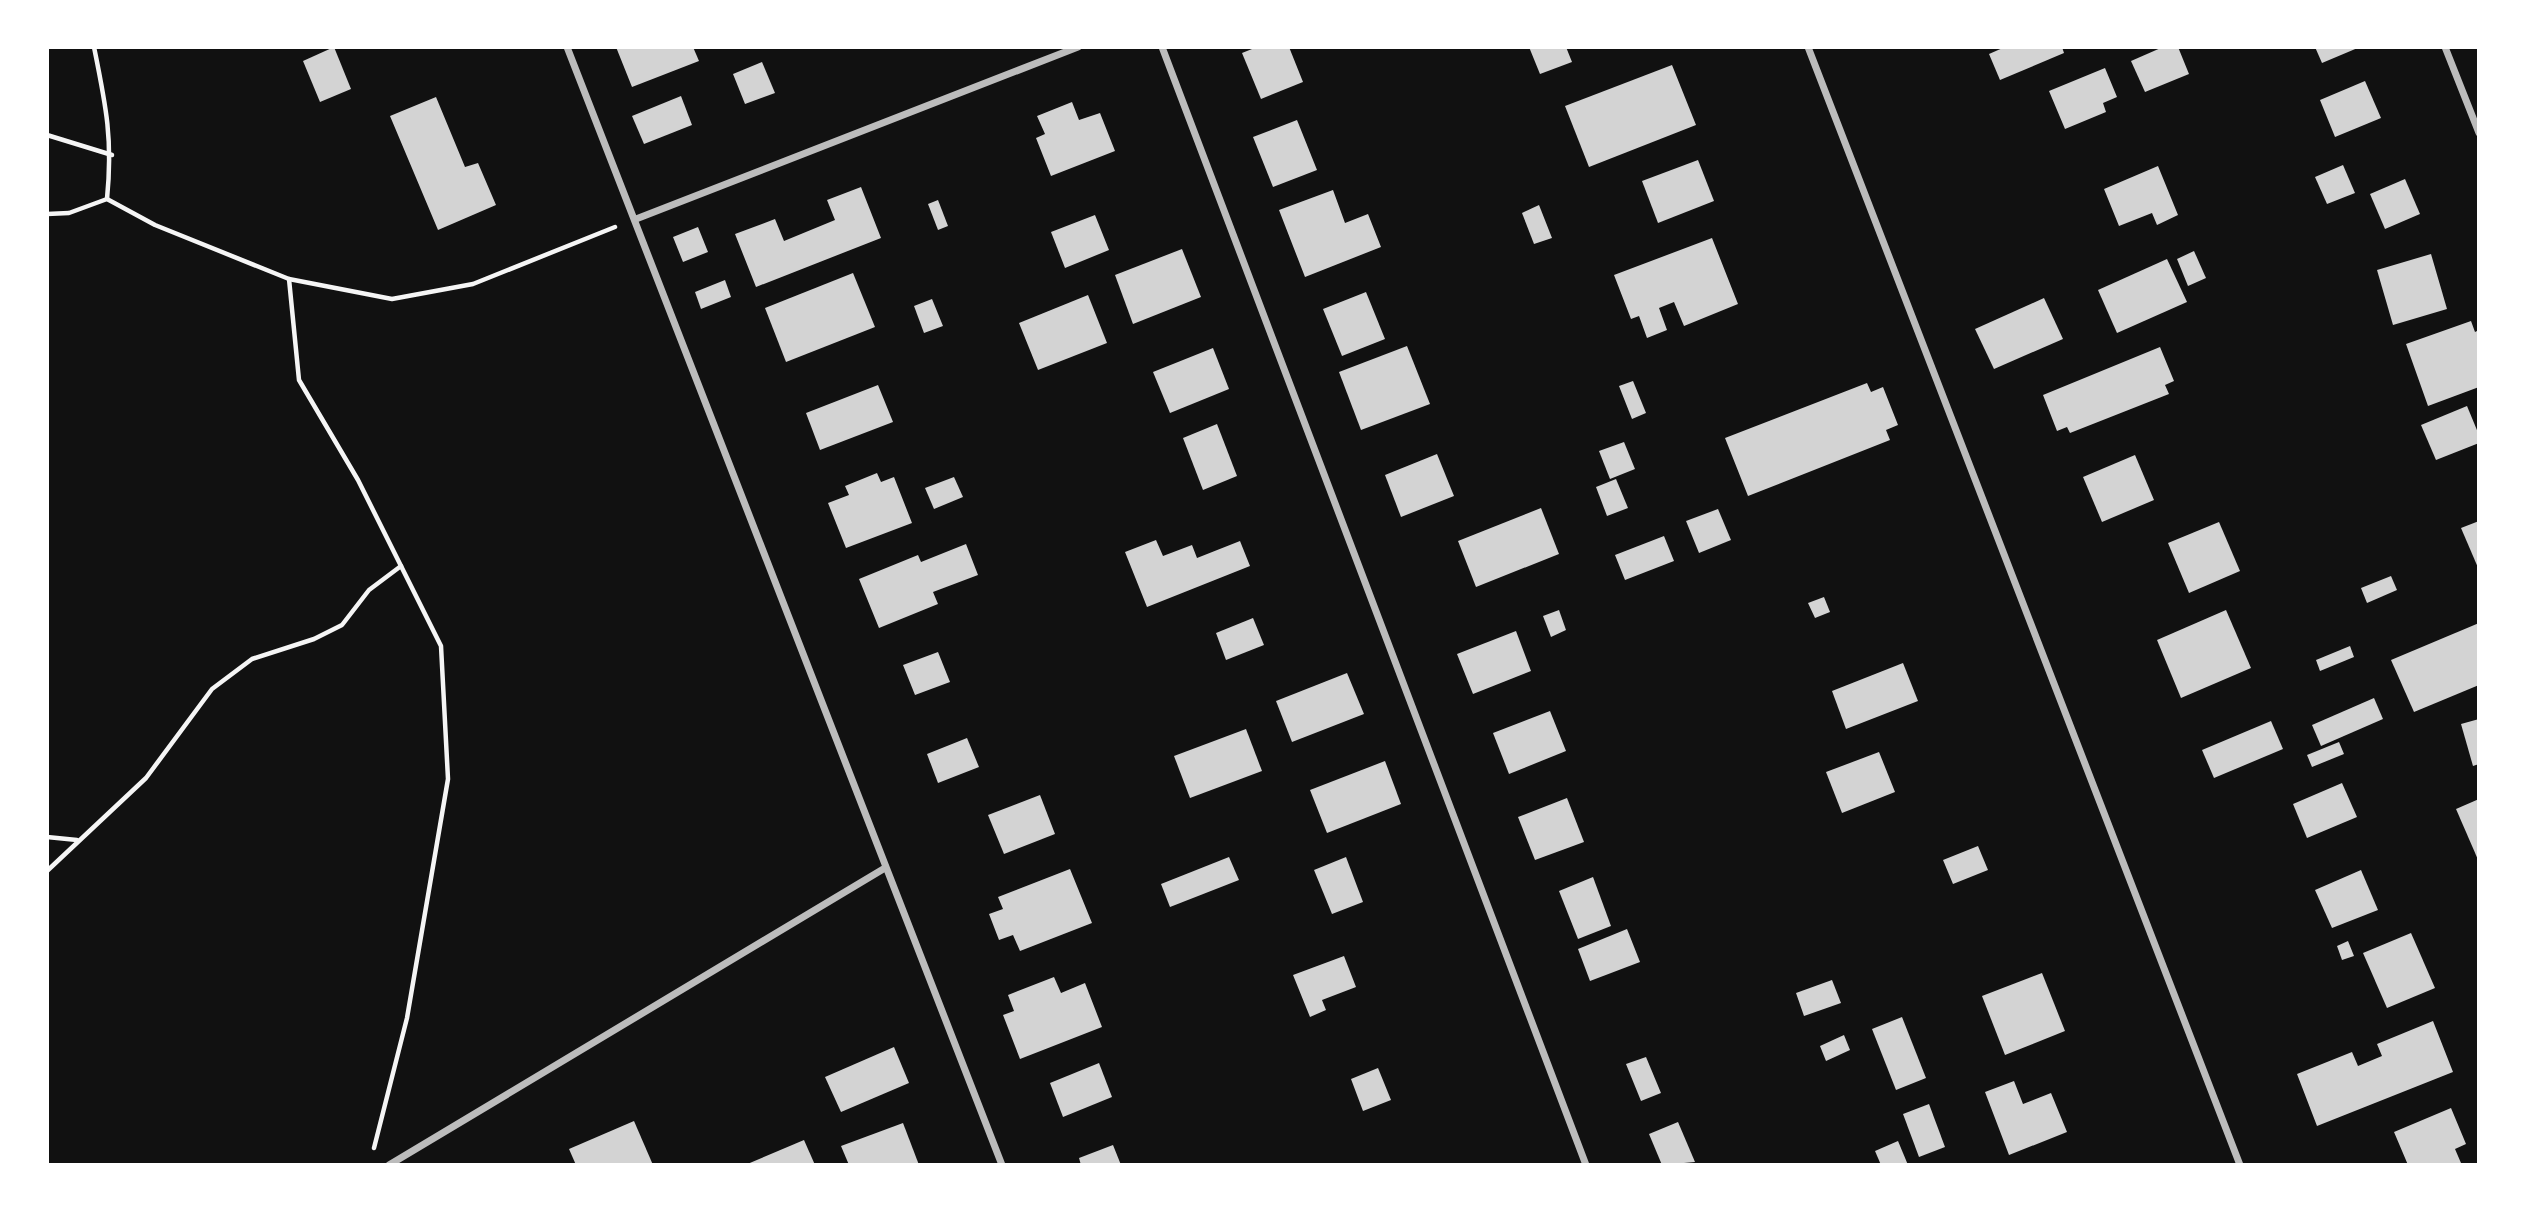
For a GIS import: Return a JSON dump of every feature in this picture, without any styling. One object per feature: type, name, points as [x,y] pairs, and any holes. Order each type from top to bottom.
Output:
[{"type":"street","points":[[567,47],[1002,1165]]},
{"type":"street","points":[[636,219],[1078,47]]},
{"type":"street","points":[[1162,47],[1586,1165]]},
{"type":"street","points":[[1808,47],[2240,1165]]},
{"type":"street","points":[[2445,47],[2479,133]]},
{"type":"street","points":[[389,1165],[885,868]]},
{"type":"path","points":[[94,47],[110,125],[112,155],[107,199]]},
{"type":"path","points":[[47,135],[112,155]]},
{"type":"path","points":[[47,214],[69,213],[107,199],[155,225],[289,279],[392,299],[473,284],[636,219]]},
{"type":"path","points":[[289,279],[299,380],[358,481],[441,646],[448,779],[407,1018],[373,1151]]},
{"type":"path","points":[[47,871],[146,778],[212,689],[252,659],[314,639],[342,625],[369,590],[401,566]]},
{"type":"path","points":[[47,837],[78,841]]},
{"type":"building","points":[[334,47],[351,89],[320,102],[303,61]]},
{"type":"building","points":[[616,47],[693,47],[699,61],[632,87]]},
{"type":"building","points":[[1257,47],[1289,47],[1303,82],[1261,99],[1242,53]]},
{"type":"building","points":[[1529,47],[1566,47],[1572,62],[1540,74]]},
{"type":"building","points":[[2005,47],[2062,47],[2064,53],[2000,80],[1989,54]]},
{"type":"building","points":[[2163,47],[2178,47],[2189,74],[2145,92],[2131,61]]},
{"type":"building","points":[[2315,47],[2360,47],[2322,63]]},
{"type":"building","points":[[762,62],[775,93],[745,104],[733,74]]},
{"type":"building","points":[[1672,65],[1696,125],[1589,167],[1565,106]]},
{"type":"building","points":[[2105,68],[2117,97],[2103,103],[2106,112],[2065,129],[2049,91]]},
{"type":"building","points":[[2365,81],[2381,118],[2335,137],[2320,100]]},
{"type":"building","points":[[681,96],[692,125],[644,144],[632,116]]},
{"type":"building","points":[[436,97],[465,167],[478,163],[496,205],[438,230],[390,116]]},
{"type":"building","points":[[1072,102],[1079,120],[1100,113],[1115,151],[1051,176],[1036,138],[1045,134],[1037,116]]},
{"type":"building","points":[[1297,120],[1317,170],[1273,187],[1253,137]]},
{"type":"building","points":[[1698,160],[1714,201],[1658,223],[1642,181]]},
{"type":"building","points":[[2343,165],[2355,193],[2327,204],[2315,177]]},
{"type":"building","points":[[2158,166],[2178,215],[2157,225],[2152,213],[2119,226],[2104,189]]},
{"type":"building","points":[[2405,179],[2420,214],[2385,229],[2370,194]]},
{"type":"building","points":[[861,187],[881,238],[756,287],[735,234],[775,219],[784,241],[835,220],[827,200]]},
{"type":"building","points":[[1333,190],[1345,223],[1368,214],[1381,247],[1305,277],[1279,210]]},
{"type":"building","points":[[938,200],[948,226],[938,230],[928,204]]},
{"type":"building","points":[[1539,205],[1552,238],[1534,244],[1522,213]]},
{"type":"building","points":[[1095,215],[1109,250],[1065,268],[1051,232]]},
{"type":"building","points":[[698,227],[708,252],[683,262],[673,237]]},
{"type":"building","points":[[1712,238],[1738,304],[1684,326],[1674,302],[1659,308],[1667,330],[1647,338],[1639,316],[1631,319],[1614,275]]},
{"type":"building","points":[[1182,249],[1201,297],[1133,324],[1115,275]]},
{"type":"building","points":[[2194,251],[2206,278],[2188,286],[2177,259]]},
{"type":"building","points":[[2431,254],[2447,309],[2393,325],[2377,270]]},
{"type":"building","points":[[2167,259],[2187,302],[2117,333],[2098,290]]},
{"type":"building","points":[[853,273],[875,327],[786,362],[765,308]]},
{"type":"building","points":[[725,280],[731,297],[701,309],[695,292]]},
{"type":"building","points":[[1366,292],[1385,339],[1342,356],[1323,309]]},
{"type":"building","points":[[1088,295],[1107,343],[1038,370],[1019,323]]},
{"type":"building","points":[[2044,298],[2063,339],[1994,369],[1975,329]]},
{"type":"building","points":[[932,299],[943,326],[924,333],[914,306]]},
{"type":"building","points":[[2471,321],[2475,332],[2479,330],[2479,387],[2428,406],[2406,344]]},
{"type":"building","points":[[1407,346],[1430,404],[1361,430],[1339,372]]},
{"type":"building","points":[[2160,347],[2174,381],[2165,385],[2169,394],[2070,433],[2067,427],[2057,431],[2043,395]]},
{"type":"building","points":[[1213,348],[1229,389],[1170,413],[1153,372]]},
{"type":"building","points":[[1633,381],[1646,413],[1632,419],[1619,386]]},
{"type":"building","points":[[1867,383],[1871,392],[1883,387],[1898,425],[1886,430],[1890,440],[1748,496],[1725,438]]},
{"type":"building","points":[[878,385],[893,422],[820,450],[806,413]]},
{"type":"building","points":[[2467,406],[2479,435],[2479,443],[2436,460],[2421,425]]},
{"type":"building","points":[[1217,424],[1237,476],[1203,490],[1183,438]]},
{"type":"building","points":[[1624,442],[1635,469],[1610,479],[1599,451]]},
{"type":"building","points":[[1437,454],[1454,496],[1401,517],[1385,475]]},
{"type":"building","points":[[2135,455],[2154,500],[2102,522],[2083,477]]},
{"type":"building","points":[[877,473],[881,482],[894,477],[912,523],[846,548],[828,503],[849,495],[845,486]]},
{"type":"building","points":[[954,477],[963,497],[934,509],[925,488]]},
{"type":"building","points":[[1616,479],[1628,508],[1607,516],[1596,487]]},
{"type":"building","points":[[1541,508],[1559,554],[1476,587],[1458,541]]},
{"type":"building","points":[[1718,509],[1731,540],[1699,553],[1686,521]]},
{"type":"building","points":[[2479,521],[2479,570],[2461,528]]},
{"type":"building","points":[[2219,522],[2240,571],[2189,593],[2168,543]]},
{"type":"building","points":[[1664,536],[1674,561],[1625,580],[1615,555]]},
{"type":"building","points":[[1156,540],[1163,556],[1192,545],[1197,558],[1240,541],[1250,566],[1147,607],[1125,552]]},
{"type":"building","points":[[966,544],[978,575],[933,592],[938,604],[879,628],[859,579],[918,555],[921,562]]},
{"type":"building","points":[[2391,576],[2397,590],[2367,603],[2361,588]]},
{"type":"building","points":[[1824,597],[1830,612],[1815,618],[1808,603]]},
{"type":"building","points":[[1559,610],[1566,630],[1551,637],[1543,616]]},
{"type":"building","points":[[2226,610],[2251,668],[2181,698],[2157,640]]},
{"type":"building","points":[[1253,618],[1264,645],[1226,660],[1216,633]]},
{"type":"building","points":[[2479,623],[2479,685],[2414,712],[2391,660]]},
{"type":"building","points":[[1516,631],[1531,671],[1473,694],[1457,654]]},
{"type":"building","points":[[2350,646],[2354,657],[2320,671],[2316,660]]},
{"type":"building","points":[[938,652],[950,682],[915,695],[903,665]]},
{"type":"building","points":[[1903,663],[1918,701],[1846,729],[1832,691]]},
{"type":"building","points":[[1347,673],[1364,714],[1292,742],[1276,701]]},
{"type":"building","points":[[2374,698],[2383,719],[2321,746],[2312,725]]},
{"type":"building","points":[[1550,711],[1566,751],[1509,774],[1493,733]]},
{"type":"building","points":[[2479,719],[2479,764],[2473,766],[2461,724]]},
{"type":"building","points":[[2271,721],[2283,749],[2214,778],[2202,750]]},
{"type":"building","points":[[1246,729],[1262,771],[1190,798],[1174,756]]},
{"type":"building","points":[[967,738],[979,767],[938,783],[927,754]]},
{"type":"building","points":[[2339,742],[2344,754],[2312,767],[2307,755]]},
{"type":"building","points":[[1879,752],[1895,792],[1842,813],[1826,772]]},
{"type":"building","points":[[1385,761],[1401,804],[1327,833],[1310,790]]},
{"type":"building","points":[[2342,783],[2357,817],[2307,838],[2293,804]]},
{"type":"building","points":[[1040,795],[1055,834],[1004,854],[988,815]]},
{"type":"building","points":[[1567,798],[1584,842],[1535,860],[1518,817]]},
{"type":"building","points":[[2479,799],[2479,862],[2456,809]]},
{"type":"building","points":[[1978,846],[1988,870],[1953,884],[1943,860]]},
{"type":"building","points":[[1229,857],[1239,880],[1170,907],[1161,884]]},
{"type":"building","points":[[1346,857],[1363,902],[1332,914],[1314,870]]},
{"type":"building","points":[[1070,869],[1092,923],[1020,951],[1013,935],[999,940],[989,914],[1003,909],[998,897]]},
{"type":"building","points":[[2361,870],[2378,910],[2332,928],[2315,890]]},
{"type":"building","points":[[1593,877],[1611,926],[1578,939],[1559,891]]},
{"type":"building","points":[[1627,929],[1640,962],[1590,981],[1578,949]]},
{"type":"building","points":[[2411,933],[2435,988],[2387,1008],[2363,953]]},
{"type":"building","points":[[2348,941],[2354,956],[2342,960],[2337,946]]},
{"type":"building","points":[[1344,956],[1356,987],[1322,1000],[1326,1010],[1310,1017],[1293,975]]},
{"type":"building","points":[[2042,973],[2065,1031],[2005,1055],[1982,996]]},
{"type":"building","points":[[1054,977],[1061,993],[1085,983],[1102,1027],[1020,1059],[1003,1015],[1014,1011],[1008,995]]},
{"type":"building","points":[[1832,980],[1841,1003],[1804,1016],[1796,993]]},
{"type":"building","points":[[1902,1017],[1926,1078],[1896,1090],[1872,1029]]},
{"type":"building","points":[[2433,1021],[2453,1072],[2317,1126],[2297,1074],[2352,1052],[2358,1066],[2382,1056],[2377,1044]]},
{"type":"building","points":[[1844,1035],[1850,1050],[1826,1061],[1820,1046]]},
{"type":"building","points":[[894,1047],[909,1083],[841,1112],[825,1077]]},
{"type":"building","points":[[1646,1057],[1661,1093],[1641,1101],[1626,1064]]},
{"type":"building","points":[[1099,1063],[1112,1097],[1063,1117],[1050,1083]]},
{"type":"building","points":[[1378,1068],[1391,1100],[1363,1111],[1351,1079]]},
{"type":"building","points":[[2014,1081],[2023,1104],[2051,1093],[2067,1132],[2009,1155],[1985,1092]]},
{"type":"building","points":[[1929,1104],[1945,1147],[1919,1157],[1903,1114]]},
{"type":"building","points":[[2451,1108],[2466,1144],[2455,1149],[2461,1163],[2408,1165],[2394,1132]]},
{"type":"building","points":[[634,1121],[653,1165],[576,1165],[569,1149]]},
{"type":"building","points":[[1678,1122],[1695,1162],[1662,1165],[1649,1134]]},
{"type":"building","points":[[903,1123],[919,1165],[849,1165],[841,1146]]},
{"type":"building","points":[[804,1140],[815,1165],[745,1165]]},
{"type":"building","points":[[1898,1141],[1908,1165],[1881,1165],[1875,1151]]},
{"type":"building","points":[[1113,1145],[1121,1165],[1081,1165],[1079,1158]]}]
